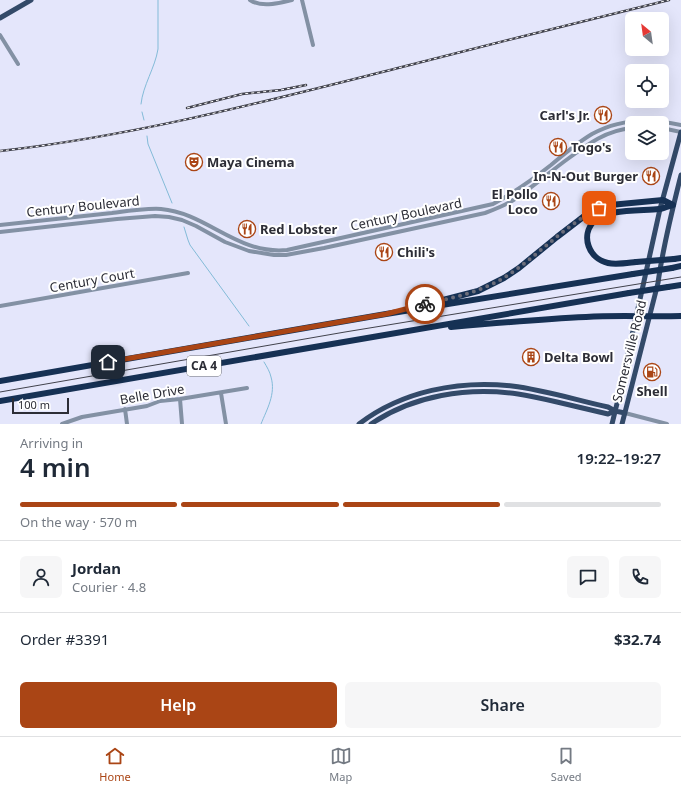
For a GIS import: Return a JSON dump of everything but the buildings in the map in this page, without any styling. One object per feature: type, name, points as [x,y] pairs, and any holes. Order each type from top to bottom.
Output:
[{"type":"highway","points":[[386,314],[478,291],[504,278],[519,268],[587,214],[599,208],[610,205],[663,200],[673,205]]},
{"type":"highway","points":[[673,205],[660,209],[608,213],[596,218],[588,228],[587,242],[595,257],[610,264],[681,258]]},
{"type":"highway","name":"CA 4","points":[[0,381],[386,314],[681,266]]},
{"type":"highway","name":"CA 4","points":[[0,401],[681,285]]},
{"type":"highway","points":[[408,331],[585,317],[636,315],[681,316]]},
{"type":"main road","points":[[0,18],[31,0]]},
{"type":"main road","name":"Somersville Road","points":[[612,424],[660,209],[681,132]]},
{"type":"main road","name":"Somersville Road","points":[[622,424],[658,283],[673,205],[681,175]]},
{"type":"main road","points":[[359,424],[376,412],[415,394],[436,389],[468,385],[513,386],[608,407],[615,411],[625,413]]},
{"type":"main road","points":[[371,424],[407,405],[447,394],[474,392],[504,393],[528,396],[608,414],[615,411]]},
{"type":"main road","points":[[548,400],[549,393]]},
{"type":"street","points":[[250,0],[252,2],[264,4],[292,0]]},
{"type":"street","points":[[302,0],[313,45]]},
{"type":"street","points":[[0,35],[18,64]]},
{"type":"street","name":"Century Boulevard","points":[[0,225],[160,209],[176,212],[190,217],[244,244],[267,250],[287,250],[493,204],[512,194],[580,142],[607,127],[638,120],[681,125]]},
{"type":"street","name":"Century Boulevard","points":[[0,232],[155,216],[169,217],[182,220],[225,242],[249,251],[274,255],[286,255],[485,213],[500,208],[516,198],[590,142],[606,134],[625,128]]},
{"type":"street","points":[[669,129],[681,132]]},
{"type":"street","name":"Century Court","points":[[0,306],[188,273]]},
{"type":"street","name":"Belle Drive","points":[[62,424],[73,422],[82,417],[147,406],[160,400],[180,399],[247,388]]},
{"type":"street","points":[[221,393],[226,424]]},
{"type":"street","points":[[180,399],[182,424]]},
{"type":"street","points":[[125,409],[127,424]]},
{"type":"street","points":[[625,413],[667,424]]},
{"type":"waterway","points":[[141,104],[144,90],[158,49],[158,0]]},
{"type":"waterway","points":[[142,112],[144,120]]},
{"type":"waterway","points":[[147,136],[148,144],[172,203]]},
{"type":"waterway","points":[[184,227],[190,245],[249,326]]},
{"type":"waterway","points":[[261,424],[272,395],[271,375],[264,362]]},
{"type":"tram line","points":[[0,392],[345,332],[681,277]]},
{"type":"railway","points":[[0,151],[151,127],[250,105],[669,0]]},
{"type":"railway","points":[[187,108],[242,94],[281,90],[306,85]]},
{"type":"way so far","points":[[425,304],[478,291],[504,278],[519,268],[587,214],[599,208]]},
{"type":"place","name":"Carl's Jr.","points":[[603,115]]},
{"type":"place","name":"Togo's","points":[[558,147]]},
{"type":"place","name":"Maya Cinema","points":[[194,162]]},
{"type":"place","name":"In-N-Out Burger","points":[[651,176]]},
{"type":"place","name":"El Pollo Loco","points":[[551,201]]},
{"type":"place","name":"Red Lobster","points":[[247,229]]},
{"type":"place","name":"Chili's","points":[[384,252]]},
{"type":"place","name":"Delta Bowl","points":[[531,357]]},
{"type":"place","name":"Shell","points":[[652,372]]},
{"type":"route","points":[[108,362],[386,314],[425,304]]}]
